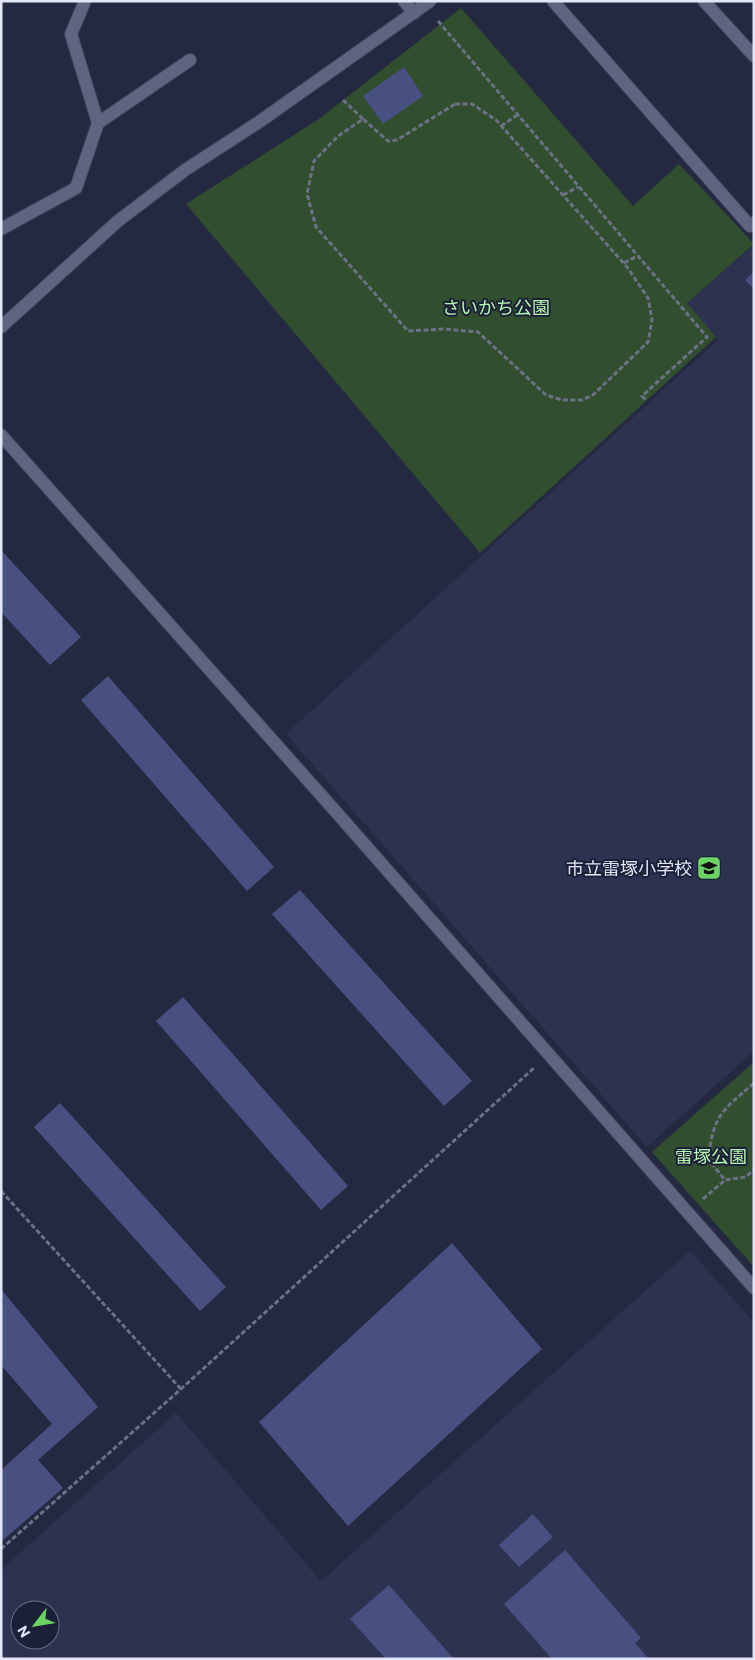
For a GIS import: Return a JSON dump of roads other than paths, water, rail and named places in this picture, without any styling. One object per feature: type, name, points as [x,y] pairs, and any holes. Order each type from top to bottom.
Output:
[{"type":"street","points":[[1,229],[76,188],[98,123],[71,34],[85,1]]},
{"type":"street","points":[[404,1],[414,13]]},
{"type":"street","points":[[553,1],[750,226],[754,223]]},
{"type":"street","points":[[704,1],[754,56]]},
{"type":"street","points":[[1,327],[118,221],[185,170],[259,122],[427,3]]},
{"type":"street","points":[[98,123],[190,60]]},
{"type":"street","points":[[1,434],[550,1053],[754,1288]]},
{"type":"place","name":"市立雷塚小学校","points":[[709,868]]},
{"type":"park label","name":"さいかち公園","points":[[496,307]]},
{"type":"park label","name":"雷塚公園","points":[[711,1156]]}]
